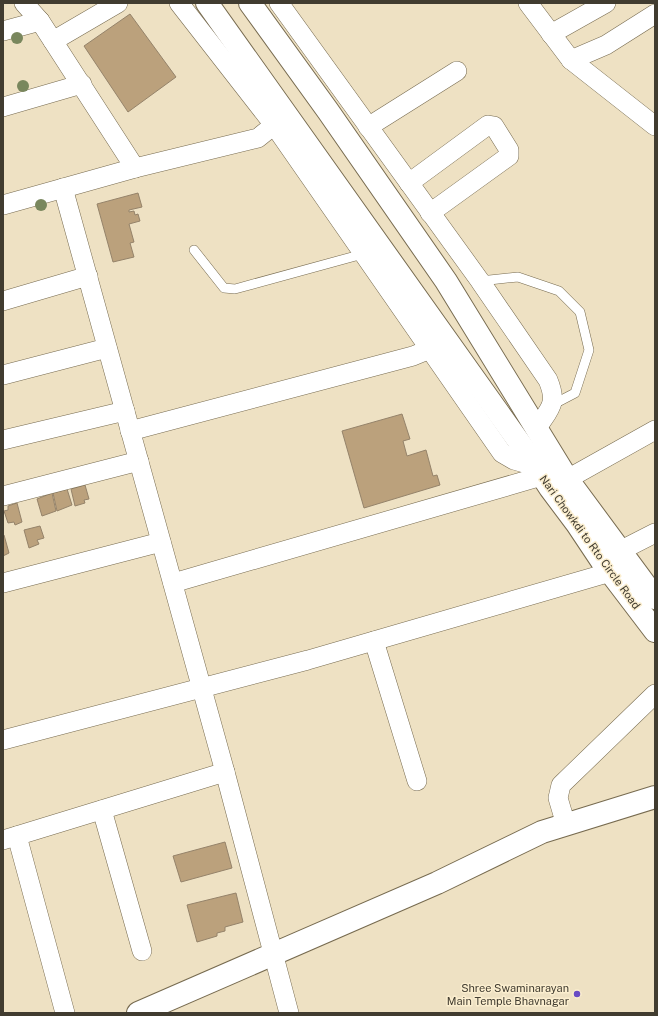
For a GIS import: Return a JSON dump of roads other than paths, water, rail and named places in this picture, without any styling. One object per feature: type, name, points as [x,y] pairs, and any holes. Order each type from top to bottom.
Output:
[{"type":"main road","points":[[207,3],[544,473],[620,550],[655,598]]},
{"type":"main road","points":[[250,3],[328,111],[446,282],[537,428],[544,473]]},
{"type":"main road","name":"Nari Chowkdi to Rto Circle Road","points":[[544,473],[606,566],[655,631]]},
{"type":"main road","points":[[138,1013],[437,883],[542,832],[655,797]]},
{"type":"street","points":[[24,3],[40,21],[135,168]]},
{"type":"street","points":[[53,41],[118,3]]},
{"type":"street","points":[[179,3],[274,125],[502,453],[544,473]]},
{"type":"street","points":[[279,3],[480,281],[548,380],[553,393],[552,405],[537,428]]},
{"type":"street","points":[[528,3],[571,60],[655,126]]},
{"type":"street","points":[[551,34],[606,3]]},
{"type":"street","points":[[571,60],[606,44],[655,14]]},
{"type":"street","points":[[3,32],[40,21]]},
{"type":"street","points":[[368,127],[457,71]]},
{"type":"street","points":[[3,107],[82,84]]},
{"type":"street","points":[[3,205],[135,168],[258,138],[274,125]]},
{"type":"street","points":[[409,183],[488,125],[494,126],[509,150],[509,156],[430,213]]},
{"type":"street","points":[[63,188],[202,688],[289,1013]]},
{"type":"street","points":[[3,301],[88,276]]},
{"type":"street","points":[[3,375],[108,348]]},
{"type":"street","points":[[130,431],[405,358],[430,350]]},
{"type":"street","points":[[3,440],[125,411]]},
{"type":"street","points":[[172,583],[544,473],[655,430]]},
{"type":"street","points":[[3,496],[139,461]]},
{"type":"street","points":[[3,740],[374,641],[606,566],[620,550],[655,533]]},
{"type":"street","points":[[3,583],[161,542]]},
{"type":"street","points":[[374,641],[417,781]]},
{"type":"street","points":[[566,825],[558,798],[562,785],[655,694]]},
{"type":"street","points":[[65,1013],[10,838],[225,772]]},
{"type":"street","points":[[102,810],[142,951]]},
{"type":"lane","points":[[194,250],[224,288],[235,289],[363,254]]},
{"type":"lane","points":[[480,281],[518,277],[559,291],[580,312],[589,350],[575,393],[552,405]]},
{"type":"place","name":"Shree Swaminarayan Main Temple Bhavnagar","points":[[577,994]]}]
